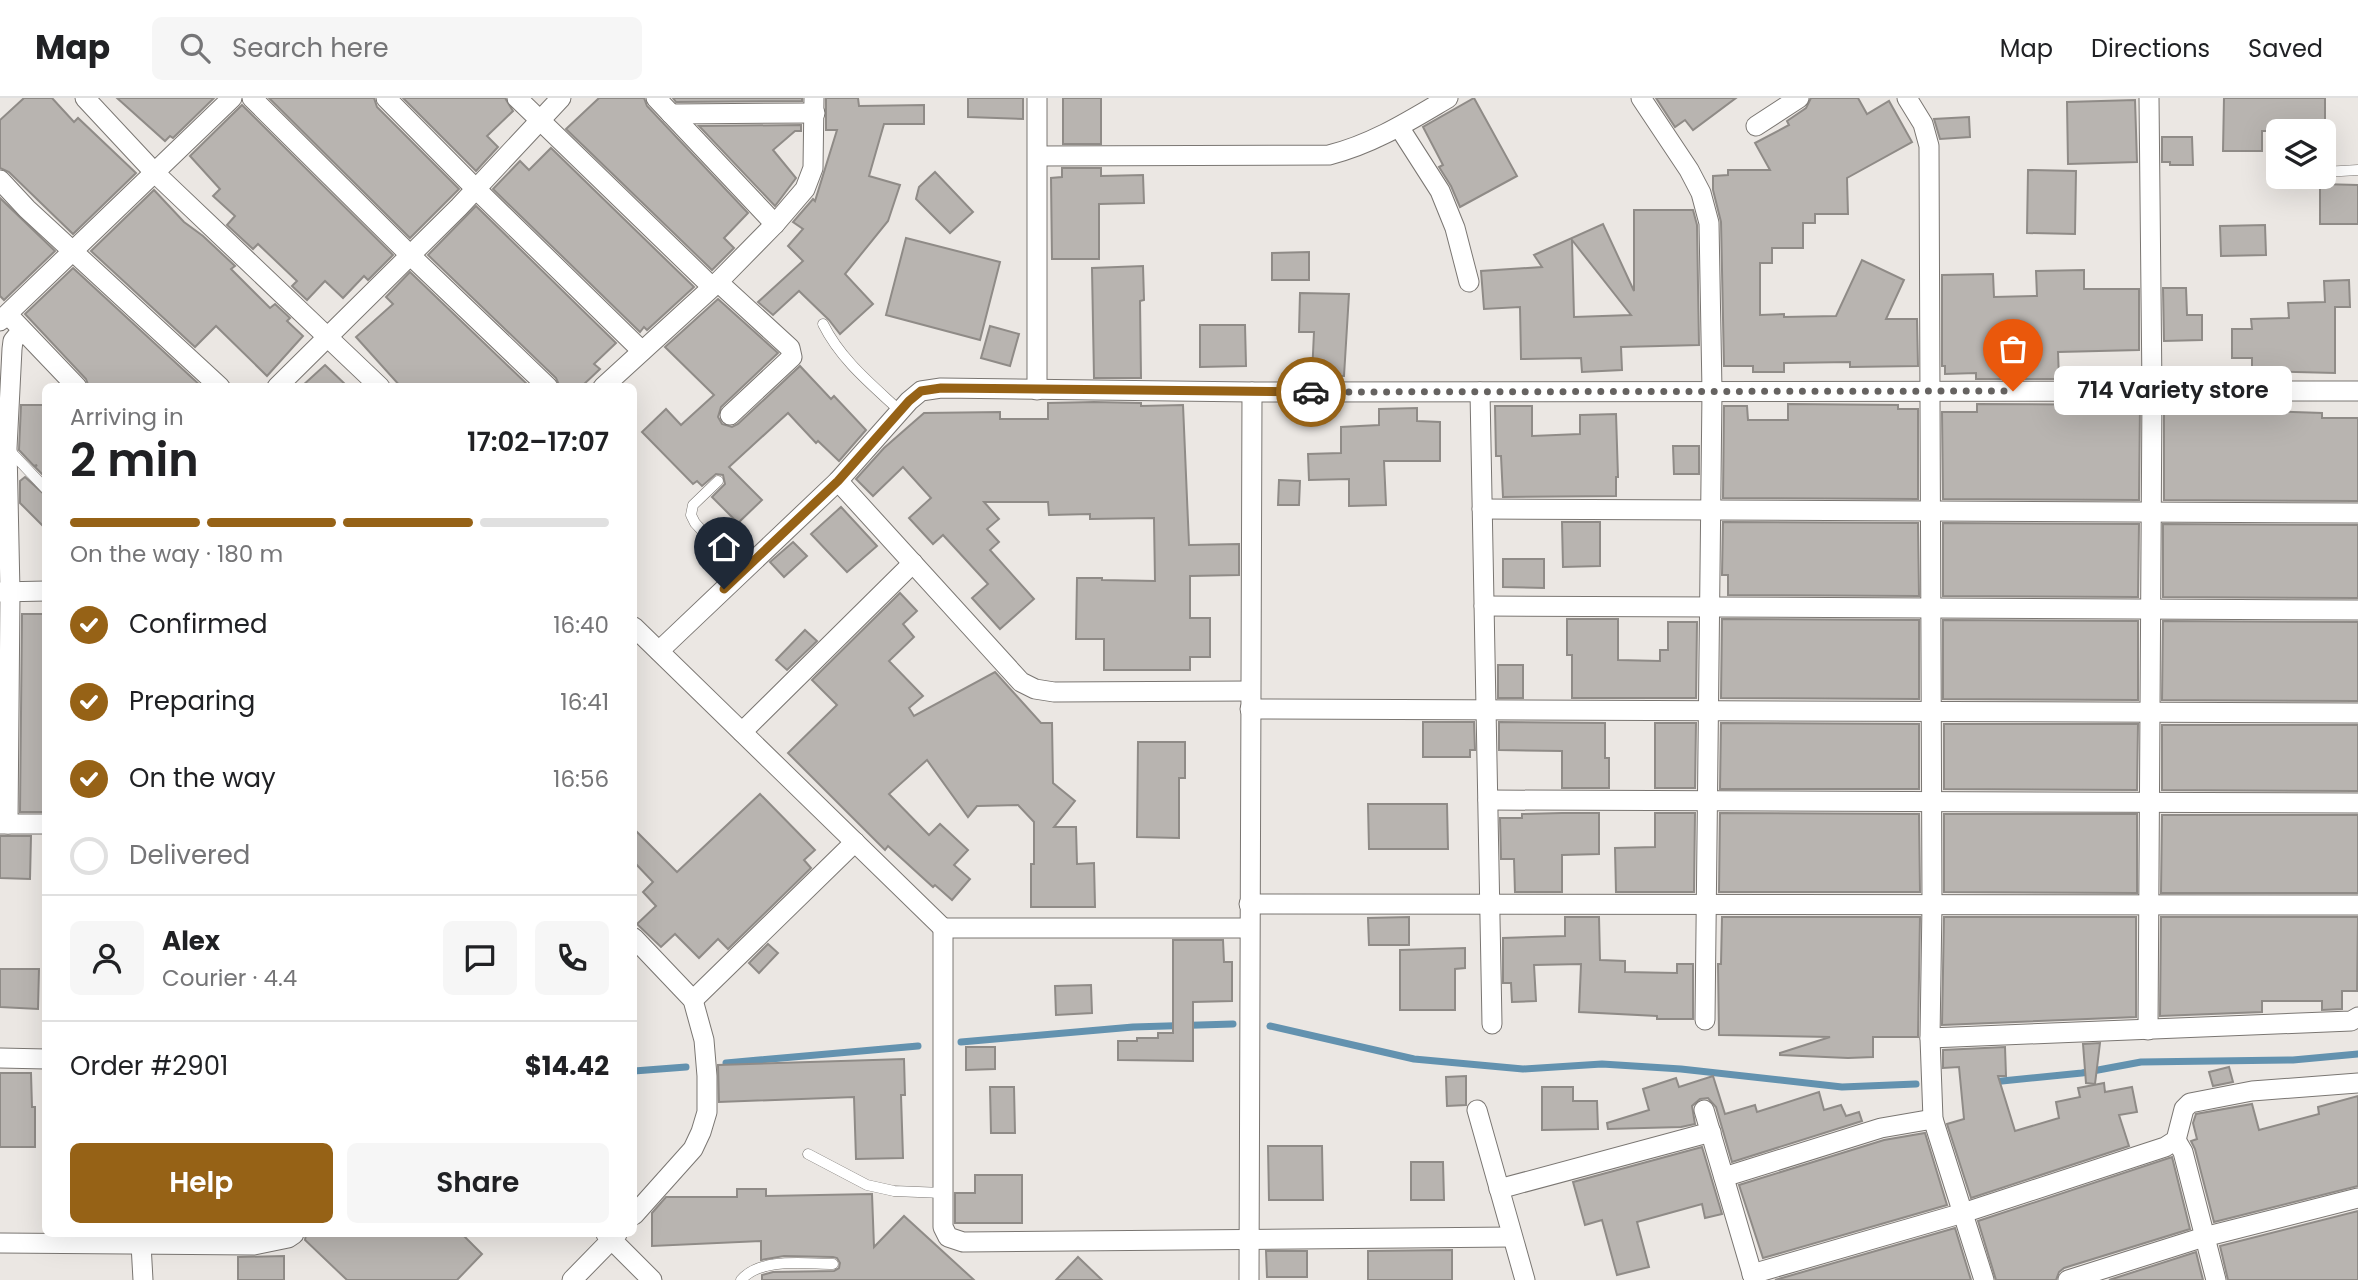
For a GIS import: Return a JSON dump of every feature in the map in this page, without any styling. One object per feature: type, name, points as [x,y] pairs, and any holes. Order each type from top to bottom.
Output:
[{"type":"street","points":[[85,98],[155,173],[376,383]]},
{"type":"street","points":[[73,383],[22,330],[3,318],[232,98]]},
{"type":"street","points":[[252,98],[544,383]]},
{"type":"street","points":[[386,98],[476,190],[642,351]]},
{"type":"street","points":[[517,98],[715,284],[790,348],[792,357],[730,415]]},
{"type":"street","points":[[281,383],[476,190],[561,98]]},
{"type":"street","points":[[656,98],[775,224]]},
{"type":"street","points":[[1037,98],[1037,390]]},
{"type":"street","points":[[1038,156],[1329,155],[1359,147],[1448,98]]},
{"type":"street","points":[[1756,126],[1799,98]]},
{"type":"street","points":[[1907,98],[1923,124],[1929,146],[1932,904],[1930,1038],[1933,1119],[1984,1280]]},
{"type":"street","points":[[2148,1030],[2152,391],[2149,98]]},
{"type":"street","points":[[1645,100],[1701,193],[1709,223],[1712,391],[1705,1020]]},
{"type":"street","points":[[607,383],[715,284],[775,224],[805,189],[813,168],[815,105],[671,114]]},
{"type":"street","points":[[1399,127],[1440,191],[1455,228],[1469,282]]},
{"type":"street","points":[[0,180],[27,209],[216,383]]},
{"type":"street","points":[[22,330],[13,341],[7,448],[4,824],[42,824]]},
{"type":"street","points":[[659,651],[838,481],[921,391],[941,388],[1252,392],[2358,391]]},
{"type":"street","points":[[1249,1280],[1252,392]]},
{"type":"street","points":[[1480,392],[1492,1024]]},
{"type":"street","points":[[838,481],[1021,682],[1035,689],[1054,692],[1486,708],[2358,713]]},
{"type":"street","points":[[1482,509],[2358,513]]},
{"type":"street","points":[[742,732],[913,563]]},
{"type":"street","points":[[5,592],[42,591]]},
{"type":"street","points":[[1484,606],[2358,610]]},
{"type":"street","points":[[637,630],[943,928],[1249,928]]},
{"type":"street","points":[[1488,800],[2358,803]]},
{"type":"street","points":[[693,1000],[855,842]]},
{"type":"street","points":[[1249,904],[2358,905]]},
{"type":"street","points":[[943,928],[943,1227],[948,1237],[963,1242],[1512,1237]]},
{"type":"street","points":[[637,941],[693,1000],[704,1040],[707,1076],[707,1112],[693,1149],[637,1212]]},
{"type":"street","points":[[1930,1038],[2351,1021],[2358,1017]]},
{"type":"street","points":[[0,1058],[42,1059]]},
{"type":"street","points":[[2216,1280],[2183,1153],[2176,1140],[2184,1109],[2190,1102],[2252,1091],[2358,1083]]},
{"type":"street","points":[[1477,1110],[1525,1280]]},
{"type":"street","points":[[1704,1110],[1753,1277],[1963,1213],[2165,1147],[2176,1140]]},
{"type":"street","points":[[1724,1177],[1881,1128],[1933,1119]]},
{"type":"street","points":[[1499,1189],[1710,1132]]},
{"type":"street","points":[[2068,1280],[2204,1237],[2358,1198]]},
{"type":"street","points":[[0,1243],[141,1244],[202,1239],[254,1245],[290,1237]]},
{"type":"street","points":[[572,1280],[610,1237]]},
{"type":"street","points":[[612,1237],[652,1280]]},
{"type":"street","points":[[141,1244],[143,1280]]},
{"type":"lane","points":[[2336,171],[2358,170]]},
{"type":"lane","points":[[823,324],[844,357],[900,411]]},
{"type":"lane","points":[[7,448],[42,485]]},
{"type":"lane","points":[[718,481],[693,505],[691,515],[695,523],[741,573]]},
{"type":"lane","points":[[808,1154],[867,1185],[894,1191],[943,1194]]},
{"type":"lane","points":[[741,1280],[747,1273],[776,1264],[833,1264]]},
{"type":"building","points":[[24,98],[52,98],[74,122],[78,118],[136,173],[73,234],[9,172],[0,168],[0,120]]},
{"type":"building","points":[[117,98],[214,98],[173,138],[170,136],[165,141]]},
{"type":"building","points":[[269,98],[374,98],[377,107],[459,189],[410,238]]},
{"type":"building","points":[[403,98],[505,98],[513,111],[487,136],[498,147],[476,171]]},
{"type":"building","points":[[599,98],[644,98],[647,106],[748,213],[724,238],[734,248],[712,270],[566,129]]},
{"type":"building","points":[[673,98],[802,98],[802,101],[676,102]]},
{"type":"building","points":[[826,98],[858,98],[859,106],[924,105],[924,124],[884,124],[869,176],[900,185],[888,221],[845,274],[873,304],[840,334],[799,291],[773,315],[758,302],[803,261],[788,246],[803,229],[793,222],[813,199],[815,201],[837,130],[826,130]]},
{"type":"building","points":[[968,98],[1023,98],[1023,119],[968,117]]},
{"type":"building","points":[[1063,98],[1101,98],[1101,144],[1063,144]]},
{"type":"building","points":[[1474,98],[1517,176],[1460,207],[1439,167],[1443,165],[1423,127]]},
{"type":"building","points":[[1656,98],[1736,98],[1693,130],[1685,120],[1675,127]]},
{"type":"building","points":[[1811,98],[1858,98],[1867,114],[1889,101],[1912,142],[1847,178],[1848,214],[1815,214],[1815,223],[1803,223],[1803,248],[1772,248],[1772,263],[1760,263],[1760,315],[1836,316],[1862,260],[1904,280],[1886,319],[1917,319],[1918,366],[1850,367],[1850,362],[1784,363],[1784,372],[1753,372],[1753,366],[1724,366],[1721,222],[1713,190],[1713,176],[1728,175],[1728,170],[1770,170],[1755,143],[1789,125],[1787,121],[1806,108]]},
{"type":"building","points":[[2224,98],[2325,98],[2325,119],[2266,119],[2266,131],[2262,131],[2262,151],[2223,151]]},
{"type":"building","points":[[2135,100],[2137,162],[2068,164],[2067,102]]},
{"type":"building","points":[[242,105],[393,255],[368,280],[364,276],[343,298],[325,281],[307,300],[292,286],[297,281],[258,244],[253,249],[227,225],[235,216],[213,196],[220,189],[190,156]]},
{"type":"building","points":[[1969,117],[1970,137],[1940,139],[1934,119]]},
{"type":"building","points":[[801,125],[801,131],[795,131],[773,150],[796,178],[775,206],[699,126]]},
{"type":"building","points":[[2162,137],[2192,137],[2193,165],[2170,165],[2170,162],[2162,162]]},
{"type":"building","points":[[551,148],[694,287],[647,330],[644,327],[640,332],[493,189],[520,161],[529,170]]},
{"type":"building","points":[[1062,168],[1101,168],[1101,176],[1143,175],[1144,203],[1099,204],[1099,259],[1052,259],[1051,178],[1062,177]]},
{"type":"building","points":[[2028,170],[2076,171],[2075,234],[2027,233]]},
{"type":"building","points":[[935,172],[973,212],[950,233],[916,199],[919,187]]},
{"type":"building","points":[[2336,184],[2358,185],[2358,224],[2320,224],[2320,189],[2336,189]]},
{"type":"building","points":[[154,190],[184,222],[235,266],[231,269],[270,308],[275,304],[290,318],[287,321],[303,336],[267,376],[216,326],[195,347],[91,251]]},
{"type":"building","points":[[0,198],[55,251],[4,300],[0,296]]},
{"type":"building","points":[[476,206],[616,343],[594,364],[600,369],[585,383],[558,383],[428,255]]},
{"type":"building","points":[[1634,210],[1693,210],[1697,225],[1699,345],[1621,347],[1622,370],[1582,372],[1581,358],[1521,359],[1520,307],[1484,309],[1481,271],[1542,267],[1534,255],[1603,224],[1634,291]],"holes":[[[1572,240],[1631,315],[1574,317]]]},
{"type":"building","points":[[2265,225],[2266,255],[2221,256],[2220,226]]},
{"type":"building","points":[[906,238],[1000,262],[980,340],[886,315]]},
{"type":"building","points":[[1309,252],[1309,280],[1272,280],[1272,253]]},
{"type":"building","points":[[1143,266],[1144,300],[1140,301],[1141,378],[1094,378],[1092,268]]},
{"type":"building","points":[[73,268],[198,383],[88,383],[25,314]]},
{"type":"building","points":[[2084,270],[2084,289],[2139,289],[2139,350],[2058,352],[2059,379],[1976,379],[1976,373],[1945,374],[1945,366],[1942,366],[1942,275],[1993,274],[1994,297],[2037,296],[2036,271]]},
{"type":"building","points":[[410,272],[526,383],[397,383],[356,337],[393,304],[386,297]]},
{"type":"building","points":[[2349,280],[2350,307],[2335,307],[2335,373],[2252,371],[2252,358],[2232,358],[2232,329],[2252,329],[2251,319],[2289,318],[2288,303],[2325,302],[2324,281]]},
{"type":"building","points":[[2163,288],[2186,288],[2187,315],[2202,315],[2202,340],[2164,341]]},
{"type":"building","points":[[1300,293],[1349,294],[1344,376],[1312,375],[1314,332],[1299,332]]},
{"type":"building","points":[[718,299],[778,353],[721,407],[718,417],[722,424],[732,427],[738,424],[800,366],[831,399],[834,396],[866,430],[839,461],[818,441],[816,443],[788,413],[729,467],[762,500],[738,523],[712,497],[725,484],[723,475],[716,474],[702,486],[697,481],[693,484],[642,432],[666,409],[681,425],[714,395],[665,347]]},
{"type":"building","points":[[1200,325],[1245,325],[1246,366],[1200,367]]},
{"type":"building","points":[[990,326],[1019,334],[1010,366],[981,358]]},
{"type":"building","points":[[325,365],[344,383],[305,383]]},
{"type":"building","points":[[1048,403],[1141,403],[1141,406],[1183,405],[1189,545],[1239,544],[1239,575],[1190,576],[1190,618],[1210,618],[1210,657],[1190,657],[1190,670],[1104,670],[1104,639],[1076,639],[1077,578],[1155,581],[1154,518],[1090,519],[1090,514],[1049,515],[1048,502],[984,502],[999,519],[987,529],[999,542],[990,550],[1034,599],[1000,629],[972,598],[988,584],[943,535],[933,544],[909,518],[931,498],[903,467],[873,496],[856,479],[884,448],[924,413],[1000,412],[1000,419],[1048,419]]},
{"type":"building","points":[[1788,404],[1898,405],[1898,409],[1918,409],[1918,499],[1723,498],[1724,406],[1747,406],[1748,420],[1788,420]]},
{"type":"building","points":[[1977,404],[2140,405],[2139,500],[1943,499],[1942,412],[1977,412]]},
{"type":"building","points":[[21,405],[42,405],[42,474],[35,467],[37,465],[34,466],[19,450]]},
{"type":"building","points":[[2164,405],[2200,405],[2200,409],[2322,413],[2322,418],[2358,418],[2358,501],[2164,500]]},
{"type":"building","points":[[1495,406],[1532,406],[1532,436],[1580,434],[1580,415],[1616,414],[1616,496],[1503,497],[1501,456],[1496,456]]},
{"type":"building","points":[[1417,408],[1417,421],[1440,422],[1440,461],[1384,461],[1386,505],[1349,506],[1349,479],[1309,480],[1308,454],[1341,453],[1341,427],[1379,425],[1379,409]]},
{"type":"building","points":[[1673,446],[1699,446],[1699,474],[1674,474]]},
{"type":"building","points":[[25,477],[42,492],[42,525],[20,503],[20,481]]},
{"type":"building","points":[[1279,480],[1300,481],[1299,505],[1278,505]]},
{"type":"building","points":[[841,507],[877,546],[847,572],[811,534]]},
{"type":"building","points":[[1562,522],[1600,522],[1600,566],[1563,567]]},
{"type":"building","points":[[1723,522],[1918,523],[1919,596],[1728,595],[1728,575],[1722,575]]},
{"type":"building","points":[[1943,523],[2139,524],[2138,597],[1943,596]]},
{"type":"building","points":[[2163,524],[2358,525],[2358,598],[2163,597]]},
{"type":"building","points":[[793,542],[807,556],[784,577],[770,562]]},
{"type":"building","points":[[1503,559],[1544,559],[1544,588],[1503,587]]},
{"type":"building","points":[[900,593],[917,611],[903,624],[914,637],[889,661],[923,696],[909,708],[914,716],[995,672],[1041,723],[1052,723],[1053,783],[1075,801],[1054,827],[1076,827],[1077,864],[1094,863],[1095,907],[1031,907],[1034,822],[1018,805],[977,806],[968,817],[927,760],[889,794],[929,835],[940,824],[968,850],[954,865],[970,879],[952,900],[935,885],[933,887],[888,846],[885,850],[788,753],[837,705],[812,680]]},
{"type":"building","points":[[22,614],[42,614],[42,812],[20,812]]},
{"type":"building","points":[[1567,619],[1618,619],[1618,660],[1660,661],[1660,650],[1668,650],[1668,622],[1697,622],[1696,698],[1572,698],[1572,655],[1567,655]]},
{"type":"building","points":[[1722,619],[1919,620],[1919,699],[1721,698]]},
{"type":"building","points":[[1943,620],[2138,621],[2138,700],[1943,699]]},
{"type":"building","points":[[2163,621],[2358,622],[2358,701],[2162,700]]},
{"type":"building","points":[[805,630],[817,641],[787,670],[776,660]]},
{"type":"building","points":[[1498,665],[1523,665],[1523,698],[1498,698]]},
{"type":"building","points":[[1423,722],[1474,722],[1475,750],[1470,750],[1470,757],[1423,757]]},
{"type":"building","points":[[1499,722],[1605,723],[1605,758],[1609,758],[1609,788],[1562,788],[1562,751],[1499,750]]},
{"type":"building","points":[[1655,723],[1696,723],[1695,788],[1655,788]]},
{"type":"building","points":[[1721,723],[1919,724],[1919,789],[1720,789]]},
{"type":"building","points":[[1944,724],[2138,724],[2137,790],[1944,789]]},
{"type":"building","points":[[2162,725],[2358,725],[2358,791],[2162,790]]},
{"type":"building","points":[[1138,742],[1185,742],[1185,778],[1179,778],[1179,838],[1137,837]]},
{"type":"building","points":[[760,794],[815,850],[804,860],[811,868],[728,949],[718,939],[699,958],[675,934],[661,947],[637,924],[656,906],[643,892],[653,882],[637,865],[637,832],[677,872]]},
{"type":"building","points":[[1368,804],[1447,804],[1448,849],[1369,849]]},
{"type":"building","points":[[1599,813],[1599,854],[1562,855],[1562,892],[1515,892],[1514,859],[1501,859],[1500,818],[1522,818],[1522,814]]},
{"type":"building","points":[[1655,813],[1695,813],[1694,892],[1616,892],[1615,848],[1655,847]]},
{"type":"building","points":[[1720,813],[1919,814],[1920,892],[1719,892]]},
{"type":"building","points":[[1944,814],[2137,814],[2137,893],[1944,892]]},
{"type":"building","points":[[2162,815],[2358,815],[2358,893],[2161,893]]},
{"type":"building","points":[[0,836],[31,836],[30,879],[0,878]]},
{"type":"building","points":[[1409,917],[1409,945],[1369,945],[1368,918]]},
{"type":"building","points":[[1565,917],[1599,917],[1600,960],[1625,961],[1625,972],[1677,973],[1677,964],[1693,964],[1693,1019],[1657,1019],[1657,1016],[1579,1012],[1581,964],[1534,965],[1536,1001],[1512,1002],[1511,983],[1503,983],[1503,938],[1565,936]]},
{"type":"building","points":[[1722,917],[1920,917],[1918,1037],[1873,1037],[1873,1057],[1848,1058],[1780,1055],[1830,1037],[1719,1035],[1718,964],[1721,964]]},
{"type":"building","points":[[1944,917],[2136,917],[2136,1017],[1942,1025]]},
{"type":"building","points":[[2161,917],[2358,917],[2357,991],[2342,991],[2342,1009],[2322,1010],[2322,1001],[2262,1001],[2262,1012],[2160,1016]]},
{"type":"building","points":[[1173,940],[1223,940],[1224,962],[1232,962],[1232,1001],[1193,1002],[1193,1061],[1118,1060],[1118,1041],[1158,1038],[1158,1033],[1173,1033]]},
{"type":"building","points":[[768,944],[778,953],[759,973],[749,963]]},
{"type":"building","points":[[1465,948],[1465,968],[1455,969],[1455,1010],[1400,1010],[1400,950]]},
{"type":"building","points":[[0,969],[39,969],[38,1009],[0,1007]]},
{"type":"building","points":[[1091,985],[1092,1013],[1056,1015],[1055,986]]},
{"type":"building","points":[[2100,1043],[2095,1084],[2086,1083],[2083,1044]]},
{"type":"building","points":[[966,1047],[995,1047],[995,1069],[966,1070]]},
{"type":"building","points":[[2005,1047],[2006,1076],[1998,1076],[2015,1131],[2059,1118],[2056,1102],[2080,1097],[2078,1088],[2104,1083],[2105,1092],[2132,1087],[2137,1112],[2119,1115],[2129,1146],[1971,1198],[1947,1124],[1964,1119],[1959,1067],[1943,1068],[1943,1050]]},
{"type":"building","points":[[904,1059],[905,1095],[901,1095],[903,1158],[856,1159],[854,1097],[719,1102],[718,1065]]},
{"type":"building","points":[[2229,1067],[2233,1082],[2213,1086],[2209,1072]]},
{"type":"building","points":[[0,1073],[31,1073],[32,1107],[35,1107],[35,1147],[0,1147]]},
{"type":"building","points":[[1466,1076],[1466,1105],[1447,1106],[1446,1077]]},
{"type":"building","points":[[1713,1076],[1725,1114],[1755,1105],[1757,1112],[1819,1092],[1824,1110],[1841,1105],[1846,1116],[1859,1112],[1862,1121],[1732,1162],[1716,1107],[1708,1098],[1700,1099],[1692,1106],[1695,1124],[1681,1127],[1608,1129],[1607,1123],[1649,1110],[1643,1089],[1676,1078],[1679,1087]]},
{"type":"building","points":[[990,1087],[1014,1087],[1015,1133],[991,1133]]},
{"type":"building","points":[[1542,1087],[1573,1087],[1573,1101],[1597,1101],[1598,1129],[1542,1130]]},
{"type":"building","points":[[2358,1096],[2358,1186],[2214,1222],[2191,1141],[2197,1139],[2193,1123],[2196,1114],[2252,1104],[2259,1130],[2319,1114],[2318,1107]]},
{"type":"building","points":[[1925,1133],[1947,1205],[1763,1258],[1739,1185],[1884,1140]]},
{"type":"building","points":[[1268,1146],[1322,1146],[1323,1200],[1269,1200]]},
{"type":"building","points":[[1702,1147],[1722,1214],[1705,1218],[1702,1204],[1637,1222],[1649,1267],[1617,1275],[1602,1220],[1585,1225],[1573,1182]]},
{"type":"building","points":[[2172,1157],[2190,1229],[2064,1268],[2056,1280],[1996,1280],[1978,1221]]},
{"type":"building","points":[[1411,1162],[1443,1162],[1444,1200],[1411,1200]]},
{"type":"building","points":[[975,1175],[1022,1175],[1022,1223],[955,1223],[955,1193],[975,1193]]},
{"type":"building","points":[[737,1189],[766,1189],[766,1196],[872,1194],[874,1247],[904,1216],[974,1280],[762,1280],[762,1275],[773,1272],[834,1271],[839,1268],[840,1263],[833,1257],[784,1256],[761,1260],[761,1241],[652,1246],[652,1213],[666,1197],[737,1197]]},
{"type":"building","points":[[2358,1211],[2358,1280],[2228,1280],[2220,1246]]},
{"type":"building","points":[[1955,1228],[1971,1280],[1775,1280]]},
{"type":"building","points":[[306,1237],[465,1237],[482,1254],[457,1280],[347,1280],[305,1240]]},
{"type":"building","points":[[1452,1250],[1452,1280],[1368,1280],[1368,1251]]},
{"type":"building","points":[[1266,1251],[1307,1251],[1307,1277],[1267,1277]]},
{"type":"building","points":[[2196,1252],[2203,1280],[2109,1280]]},
{"type":"building","points":[[284,1256],[284,1280],[238,1280],[238,1257]]},
{"type":"building","points":[[1078,1257],[1102,1280],[1056,1280]]},
{"type":"waterway","points":[[961,1042],[1133,1027],[1233,1024]]},
{"type":"waterway","points":[[1270,1026],[1414,1059],[1523,1069],[1602,1064],[1681,1069],[1842,1087],[1916,1084]]},
{"type":"waterway","points":[[726,1063],[918,1046]]},
{"type":"waterway","points":[[1992,1082],[2082,1073],[2141,1062],[2293,1060],[2358,1054]]},
{"type":"waterway","points":[[637,1071],[686,1067]]},
{"type":"way so far","points":[[1311,392],[2013,391]]},
{"type":"place","name":"714 Variety store","points":[[2013,391]]},
{"type":"route","points":[[724,589],[838,481],[921,391],[941,388],[1311,392]]}]
